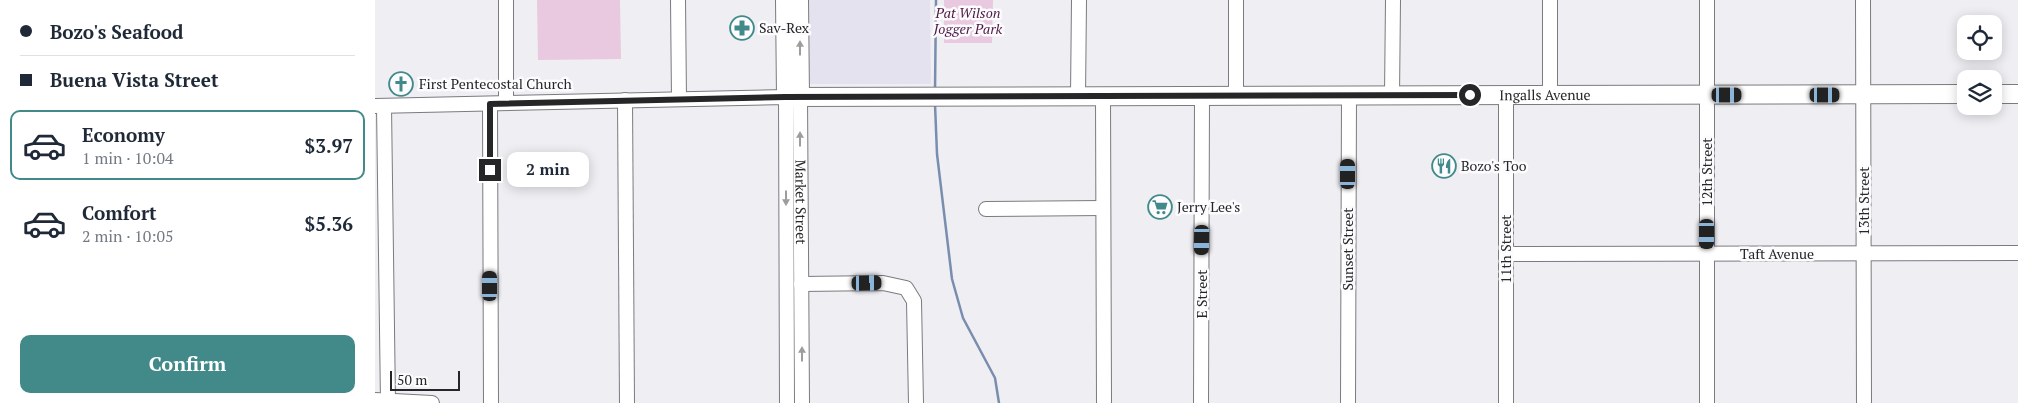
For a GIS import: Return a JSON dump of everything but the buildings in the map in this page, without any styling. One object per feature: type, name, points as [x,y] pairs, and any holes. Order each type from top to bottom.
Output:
[{"type":"main road","name":"Market Street","points":[[785,0],[793,97]]},
{"type":"main road","name":"Market Street","points":[[793,97],[799,0]]},
{"type":"main road","name":"Ingalls Avenue","points":[[793,97],[1957,94]]},
{"type":"main road","points":[[2002,94],[2018,94]]},
{"type":"street","points":[[506,0],[506,103]]},
{"type":"street","points":[[679,0],[679,99]]},
{"type":"street","points":[[1077,96],[1079,0]]},
{"type":"street","points":[[1236,0],[1236,96]]},
{"type":"street","points":[[1392,96],[1393,0]]},
{"type":"street","points":[[1550,0],[1550,95]]},
{"type":"street","name":"12th Street","points":[[1707,0],[1707,403]]},
{"type":"street","name":"13th Street","points":[[1863,0],[1863,403]]},
{"type":"street","name":"11th Street","points":[[1505,403],[1507,95]]},
{"type":"street","points":[[1103,96],[1103,403]]},
{"type":"street","name":"E Street","points":[[1201,403],[1203,96]]},
{"type":"street","name":"Sunset Street","points":[[1348,403],[1349,96]]},
{"type":"street","name":"Ingalls Avenue","points":[[379,106],[793,97]]},
{"type":"street","name":"Market Street","points":[[793,97],[801,284],[802,403]]},
{"type":"street","name":"Market Street","points":[[787,403],[793,97]]},
{"type":"street","points":[[625,100],[627,403]]},
{"type":"street","points":[[490,104],[491,403]]},
{"type":"street","points":[[379,106],[384,401],[432,403]]},
{"type":"street","points":[[986,208],[1103,208]]},
{"type":"street","name":"Taft Avenue","points":[[1505,254],[2018,253]]},
{"type":"street","points":[[801,284],[883,283],[906,288],[914,301],[916,403]]},
{"type":"shaded area","points":[[806,0],[930,0],[931,84],[807,84]]},
{"type":"green space","points":[[537,0],[620,0],[621,59],[538,60]]},
{"type":"green space","name":"Pat Wilson Jogger Park","points":[[944,0],[993,0],[992,43],[944,43]]},
{"type":"waterway","points":[[935,91],[936,0]]},
{"type":"waterway","points":[[935,104],[937,154],[952,279],[963,318],[995,378],[999,403]]},
{"type":"place","name":"Sav-Rex","points":[[742,28]]},
{"type":"place","name":"First Pentecostal Church","points":[[401,84]]},
{"type":"place","name":"Bozo's Too","points":[[1444,166]]},
{"type":"place","name":"Jerry Lee's","points":[[1160,207]]},
{"type":"route","points":[[490,170],[490,104],[785,97],[1470,95]]}]
